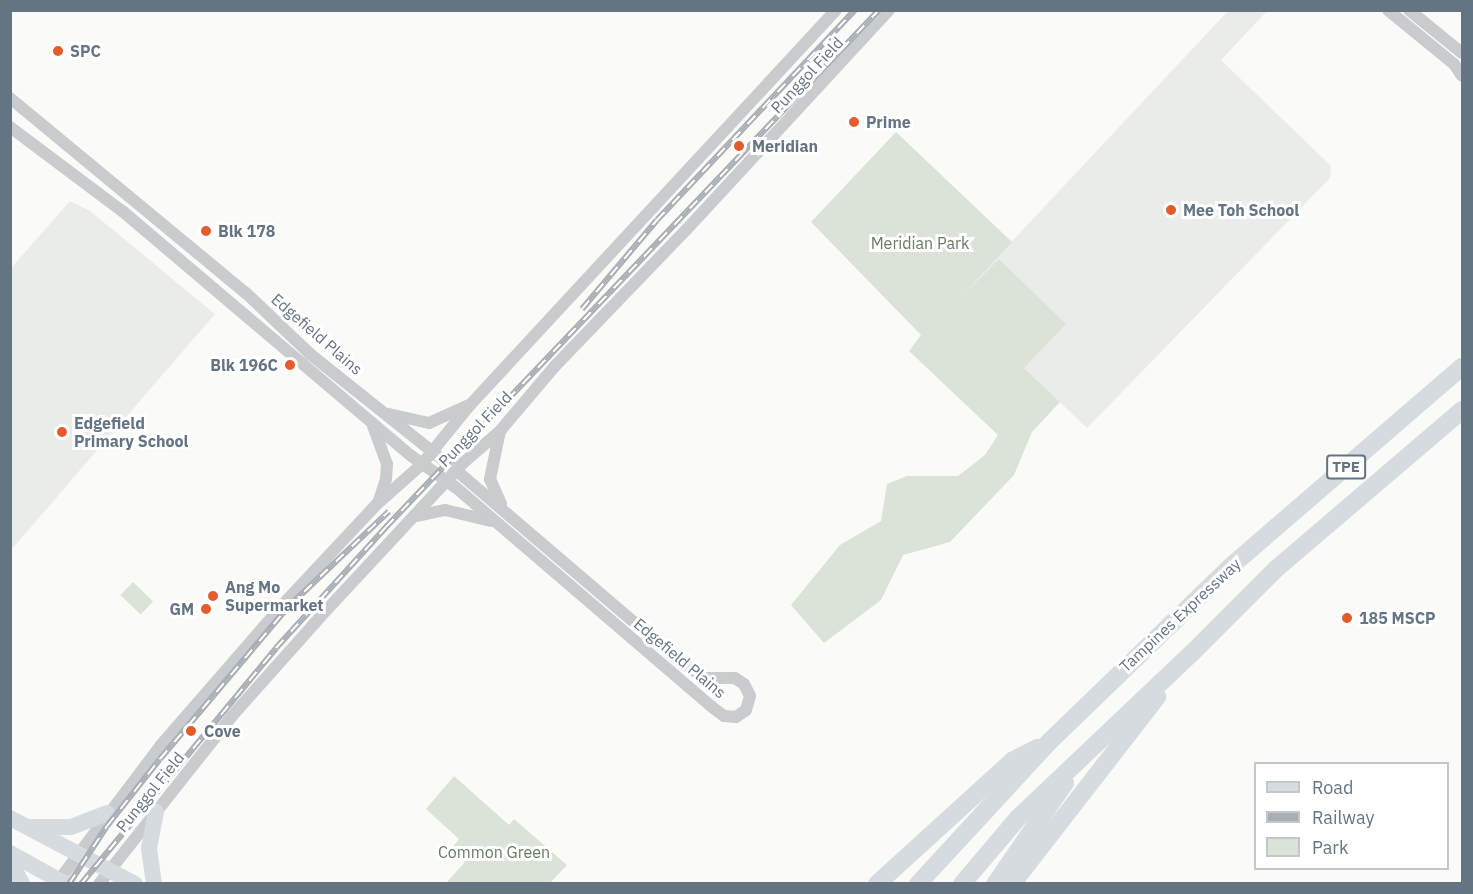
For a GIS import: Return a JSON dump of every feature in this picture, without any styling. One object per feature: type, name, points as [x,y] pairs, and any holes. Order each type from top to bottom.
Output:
[{"type":"highway","name":"Tampines Expressway","points":[[918,884],[1049,742],[1230,567],[1462,367]]},
{"type":"highway","name":"Tampines Expressway","points":[[962,884],[1018,818],[1192,653],[1276,569],[1462,410]]},
{"type":"highway","points":[[1012,884],[1192,653]]},
{"type":"highway","points":[[877,884],[1012,761],[1049,742]]},
{"type":"highway","points":[[995,884],[1081,759]]},
{"type":"main road","points":[[154,884],[149,848],[156,812]]},
{"type":"main road","points":[[17,822],[71,828],[106,813]]},
{"type":"main road","points":[[17,822],[135,884]]},
{"type":"main road","points":[[10,853],[60,882]]},
{"type":"main road","points":[[10,861],[22,884]]},
{"type":"street","name":"Punggol Field","points":[[60,882],[106,813],[161,745],[288,598],[377,504],[422,464],[470,405],[836,10]]},
{"type":"street","name":"Punggol Field","points":[[99,884],[232,717],[321,616],[456,472],[500,431],[555,366],[687,229],[889,10]]},
{"type":"street","points":[[1388,10],[1454,64],[1462,76]]},
{"type":"street","points":[[1409,10],[1462,53]]},
{"type":"street","name":"Edgefield Plains","points":[[10,98],[246,293],[310,354],[506,512],[694,673],[706,678],[735,678],[744,684],[750,696],[747,710],[736,717],[718,712],[122,211],[10,127]]},
{"type":"street","points":[[386,414],[429,423],[470,405]]},
{"type":"street","points":[[371,422],[383,447],[387,464],[386,479],[377,504]]},
{"type":"street","points":[[500,431],[490,479],[493,490],[506,512]]},
{"type":"street","points":[[416,517],[445,510],[494,522]]},
{"type":"shaded area","name":"Mee Toh School","points":[[1228,11],[1267,11],[1221,60],[1331,166],[1330,178],[1087,428],[955,302]]},
{"type":"shaded area","name":"Edgefield Primary School","points":[[70,201],[90,211],[215,314],[11,550],[11,268]]},
{"type":"green space","name":"Meridian Park","points":[[896,132],[1012,242],[956,302],[999,259],[1066,324],[1024,368],[1060,402],[1032,432],[1014,475],[950,542],[903,555],[881,600],[824,643],[791,605],[840,545],[881,521],[887,484],[907,476],[958,476],[985,455],[998,435],[909,351],[921,335],[811,222]]},
{"type":"green space","points":[[133,582],[153,601],[141,614],[120,595]]},
{"type":"green space","name":"Common Green","points":[[454,776],[509,825],[514,819],[567,865],[550,883],[446,883],[465,862],[451,849],[459,839],[426,809]]},
{"type":"railway","points":[[582,309],[657,220],[855,10]]},
{"type":"railway","points":[[81,884],[276,648],[386,527],[879,10]]},
{"type":"railway","points":[[69,884],[107,826],[160,759],[288,607],[389,511]]},
{"type":"place","name":"SPC","points":[[58,51]]},
{"type":"place","name":"Prime","points":[[854,122]]},
{"type":"place","name":"Meridian","points":[[739,146]]},
{"type":"place","name":"Mee Toh School","points":[[1171,210]]},
{"type":"place","name":"Blk 178","points":[[206,231]]},
{"type":"place","name":"Blk 196C","points":[[290,365]]},
{"type":"place","name":"Edgefield Primary School","points":[[62,432]]},
{"type":"place","name":"Ang Mo Supermarket","points":[[213,596]]},
{"type":"place","name":"GM","points":[[206,609]]},
{"type":"place","name":"185 MSCP","points":[[1347,618]]},
{"type":"place","name":"Cove","points":[[191,731]]}]
